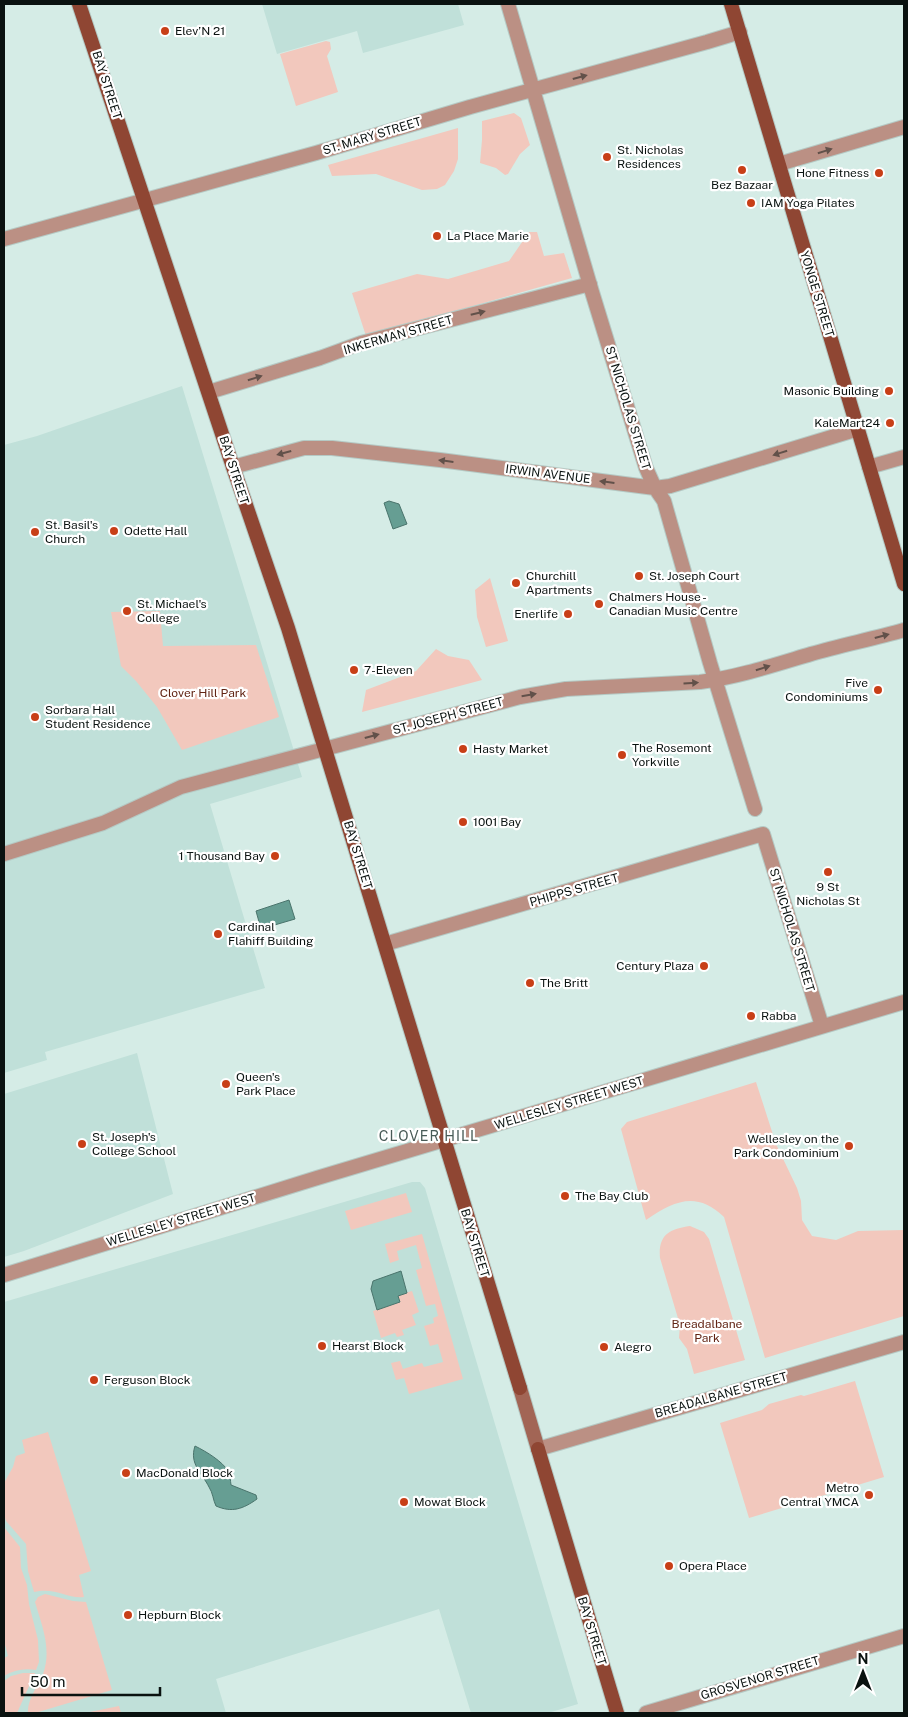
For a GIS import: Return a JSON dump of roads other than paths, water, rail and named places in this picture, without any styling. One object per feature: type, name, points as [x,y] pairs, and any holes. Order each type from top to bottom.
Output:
[{"type":"main road","name":"BAY STREET","points":[[79,4],[288,628],[445,1140],[617,1713]]},
{"type":"main road","name":"YONGE STREET","points":[[731,4],[904,584]]},
{"type":"street","name":"ST NICHOLAS STREET","points":[[508,4],[646,468],[655,488],[664,501],[755,809]]},
{"type":"street","name":"ST. MARY STREET","points":[[4,239],[740,32]]},
{"type":"street","points":[[778,164],[904,127]]},
{"type":"street","name":"INKERMAN STREET","points":[[209,392],[320,358],[361,342],[590,284]]},
{"type":"street","name":"IRWIN AVENUE","points":[[233,468],[304,448],[332,448],[655,488],[670,486],[858,430]]},
{"type":"street","points":[[869,467],[904,457]]},
{"type":"street","name":"ST. JOSEPH STREET","points":[[4,854],[103,823],[181,788],[520,696],[566,689],[716,680],[904,630]]},
{"type":"street","name":"ST NICHOLAS STREET","points":[[763,834],[822,1026]]},
{"type":"street","name":"PHIPPS STREET","points":[[385,944],[763,834]]},
{"type":"street","name":"WELLESLEY STREET WEST","points":[[4,1275],[317,1178],[904,1002]]},
{"type":"street","name":"BREADALBANE STREET","points":[[538,1449],[904,1342]]},
{"type":"street","name":"GROSVENOR STREET","points":[[646,1713],[904,1636]]},
{"type":"place","name":"Elev’N 21","points":[[165,31]]},
{"type":"place","name":"St. Nicholas Residences","points":[[607,157]]},
{"type":"place","name":"Bez Bazaar","points":[[742,170]]},
{"type":"place","name":"Hone Fitness","points":[[879,173]]},
{"type":"place","name":"IAM Yoga Pilates","points":[[751,203]]},
{"type":"place","name":"La Place Marie","points":[[437,236]]},
{"type":"place","name":"Masonic Building","points":[[889,391]]},
{"type":"place","name":"KaleMart24","points":[[890,423]]},
{"type":"place","name":"Odette Hall","points":[[114,531]]},
{"type":"place","name":"St. Basil's Church","points":[[35,532]]},
{"type":"place","name":"St. Joseph Court","points":[[639,576]]},
{"type":"place","name":"Churchill Apartments","points":[[516,583]]},
{"type":"place","name":"Chalmers House - Canadian Music Centre","points":[[599,604]]},
{"type":"place","name":"St. Michael's College","points":[[127,611]]},
{"type":"place","name":"Enerlife","points":[[568,614]]},
{"type":"place","name":"7-Eleven","points":[[354,670]]},
{"type":"place","name":"Five Condominiums","points":[[878,690]]},
{"type":"place","name":"Sorbara Hall Student Residence","points":[[35,717]]},
{"type":"place","name":"Hasty Market","points":[[463,749]]},
{"type":"place","name":"The Rosemont Yorkville","points":[[622,755]]},
{"type":"place","name":"1001 Bay","points":[[463,822]]},
{"type":"place","name":"1 Thousand Bay","points":[[275,856]]},
{"type":"place","name":"9 St Nicholas St","points":[[828,872]]},
{"type":"place","name":"Cardinal Flahiff Building","points":[[218,934]]},
{"type":"place","name":"Century Plaza","points":[[704,966]]},
{"type":"place","name":"The Britt","points":[[530,983]]},
{"type":"place","name":"Rabba","points":[[751,1016]]},
{"type":"place","name":"Queen's Park Place","points":[[226,1084]]},
{"type":"place","name":"St. Joseph's College School","points":[[82,1144]]},
{"type":"place","name":"Wellesley on the Park Condominium","points":[[849,1146]]},
{"type":"place","name":"The Bay Club","points":[[565,1196]]},
{"type":"place","name":"Hearst Block","points":[[322,1346]]},
{"type":"place","name":"Alegro","points":[[604,1347]]},
{"type":"place","name":"Ferguson Block","points":[[94,1380]]},
{"type":"place","name":"MacDonald Block","points":[[126,1473]]},
{"type":"place","name":"Metro Central YMCA","points":[[869,1495]]},
{"type":"place","name":"Mowat Block","points":[[404,1502]]},
{"type":"place","name":"Opera Place","points":[[669,1566]]},
{"type":"place","name":"Hepburn Block","points":[[128,1615]]},
{"type":"district","name":"CLOVER HILL","points":[[429,1136]]},
{"type":"park label","name":"Clover Hill Park","points":[[203,693]]},
{"type":"park label","name":"Breadalbane Park","points":[[707,1331]]}]
